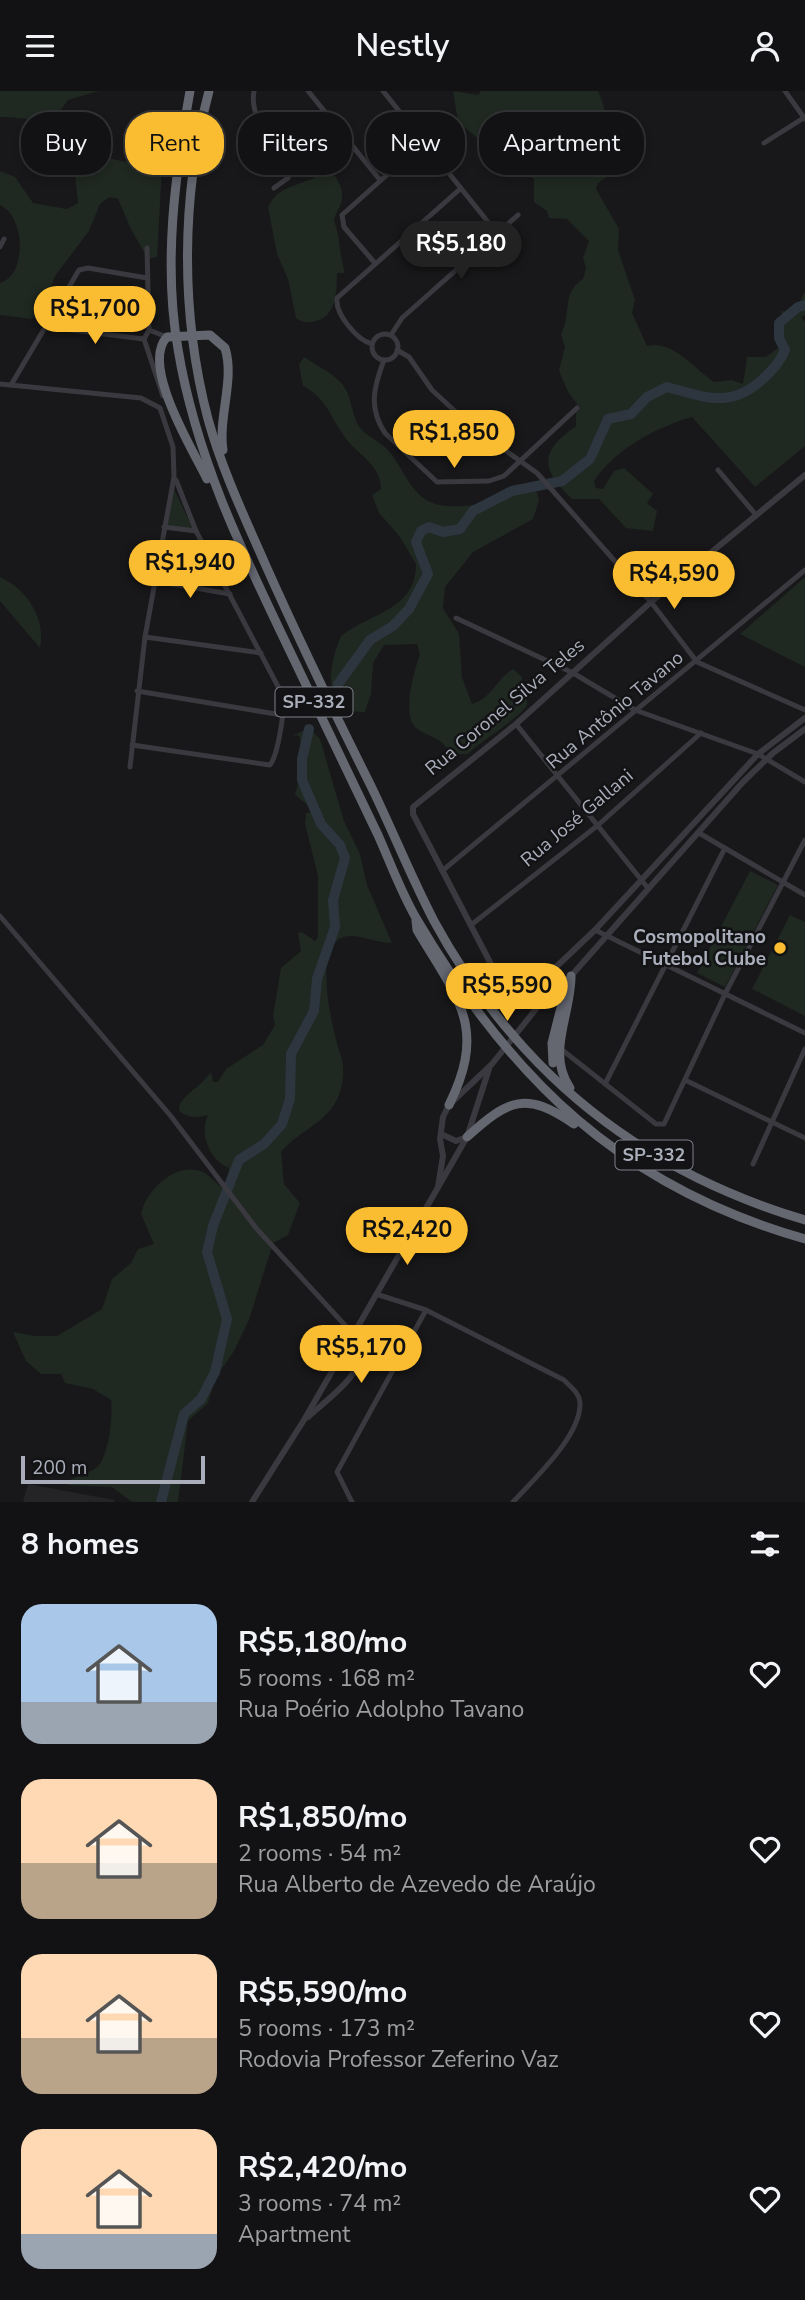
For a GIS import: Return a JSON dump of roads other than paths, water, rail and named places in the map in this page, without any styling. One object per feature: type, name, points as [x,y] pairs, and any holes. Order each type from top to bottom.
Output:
[{"type":"highway","name":"SP-332","points":[[190,91],[173,219],[177,347],[195,427],[226,517],[415,916],[495,1037],[524,1071],[598,1140],[659,1180],[723,1212],[805,1239]]},
{"type":"highway","name":"SP-332","points":[[209,91],[193,178],[188,243],[191,326],[208,418],[227,476],[307,658],[434,921],[465,971],[502,1022],[527,1051],[581,1104],[616,1131],[715,1188],[805,1220]]},
{"type":"highway","points":[[226,517],[175,417],[160,371],[158,352],[167,337],[210,335],[225,348],[228,378],[221,437],[227,476]]},
{"type":"highway","points":[[415,916],[417,930],[460,1003],[469,1035],[466,1067],[449,1105]]},
{"type":"highway","points":[[465,971],[478,982],[499,990],[551,976]]},
{"type":"highway","points":[[570,977],[568,1011],[559,1047],[561,1072],[581,1104]]},
{"type":"highway","points":[[557,1081],[552,1043],[570,977]]},
{"type":"highway","points":[[467,1137],[486,1120],[518,1101],[534,1102],[549,1108],[598,1140]]},
{"type":"street","points":[[254,91],[253,103],[258,121],[290,167],[288,178],[274,188]]},
{"type":"street","points":[[308,91],[380,180]]},
{"type":"street","points":[[383,91],[400,112]]},
{"type":"street","points":[[764,143],[805,118],[785,91]]},
{"type":"street","points":[[374,263],[341,221],[346,210],[386,175]]},
{"type":"street","points":[[450,175],[496,232]]},
{"type":"street","points":[[372,344],[360,339],[337,310],[339,295],[460,189]]},
{"type":"street","points":[[391,335],[402,318],[518,215]]},
{"type":"street","points":[[0,247],[4,239]]},
{"type":"street","points":[[144,339],[149,330],[147,248]]},
{"type":"street","points":[[11,385],[48,327],[76,273],[88,268],[147,278]]},
{"type":"street","points":[[48,327],[144,339]]},
{"type":"street","points":[[149,330],[167,337]]},
{"type":"street","points":[[384,360],[374,355],[372,344],[379,335],[391,335],[398,343],[397,350],[395,355],[384,360],[373,393],[380,425],[431,479],[445,484],[497,479],[523,461],[577,408]]},
{"type":"street","points":[[144,339],[152,356],[155,379],[175,417]]},
{"type":"street","points":[[397,350],[409,358],[432,390],[471,426],[537,473],[651,603],[697,662],[805,710]]},
{"type":"street","points":[[0,384],[141,398],[156,403],[173,447],[174,478],[145,637],[130,767]]},
{"type":"street","points":[[719,470],[756,515]]},
{"type":"street","name":"Rua Coronel Silva Teles","points":[[442,871],[413,814],[418,800],[516,724],[651,603],[805,475]]},
{"type":"street","points":[[132,745],[265,766],[274,759],[282,715],[283,696],[196,531],[174,478]]},
{"type":"street","points":[[164,527],[196,531]]},
{"type":"street","name":"Rua Antônio Tavano","points":[[442,871],[558,778],[635,710],[697,662],[805,570]]},
{"type":"street","points":[[155,581],[230,594]]},
{"type":"street","points":[[456,618],[573,673],[635,710],[758,754],[805,782]]},
{"type":"street","points":[[145,637],[261,653]]},
{"type":"street","points":[[138,691],[282,715]]},
{"type":"street","points":[[544,999],[551,976],[558,965],[595,930],[758,754],[805,718]]},
{"type":"street","points":[[516,724],[647,887]]},
{"type":"street","points":[[438,1187],[443,1156],[443,1117],[449,1105],[492,1064],[544,999],[570,977],[647,887],[767,759],[805,729]]},
{"type":"street","name":"Rua José Gallani","points":[[471,925],[597,826],[701,733]]},
{"type":"street","points":[[699,833],[805,895]]},
{"type":"street","points":[[559,1047],[656,1124],[664,1124],[725,994],[805,839]]},
{"type":"street","points":[[605,1084],[725,848]]},
{"type":"street","points":[[442,871],[493,968],[502,973],[522,974],[567,965],[570,977]]},
{"type":"street","points":[[0,916],[165,1109],[256,1228],[354,1334],[362,1349],[351,1376],[304,1420]]},
{"type":"street","points":[[595,930],[805,1033]]},
{"type":"street","points":[[754,1164],[805,1049]]},
{"type":"street","points":[[252,1502],[304,1420],[467,1137],[492,1064]]},
{"type":"street","points":[[685,1080],[805,1138]]},
{"type":"street","points":[[441,1134],[456,1140],[467,1137]]},
{"type":"street","points":[[376,1294],[426,1310],[565,1380],[576,1390],[580,1402],[577,1419],[565,1444],[513,1502]]},
{"type":"street","points":[[352,1502],[337,1472],[426,1310]]},
{"type":"waterway","points":[[338,684],[370,640],[393,626],[409,609],[428,574],[416,542],[421,531],[429,527],[443,532],[460,529],[473,511],[512,491],[562,481],[590,459],[608,419],[631,414],[647,397],[667,387],[719,398],[741,394],[753,387],[774,368],[785,350],[779,338],[779,323],[798,307],[805,305]]},
{"type":"waterway","points":[[161,1502],[184,1414],[201,1399],[215,1372],[227,1319],[207,1252],[213,1226],[239,1160],[264,1144],[282,1124],[290,1099],[291,1054],[314,1011],[317,979],[335,927],[333,900],[345,858],[340,845],[321,824],[302,780],[302,759],[309,729]]},
{"type":"place","name":"Cosmopolitano Futebol Clube","points":[[780,948]]}]
